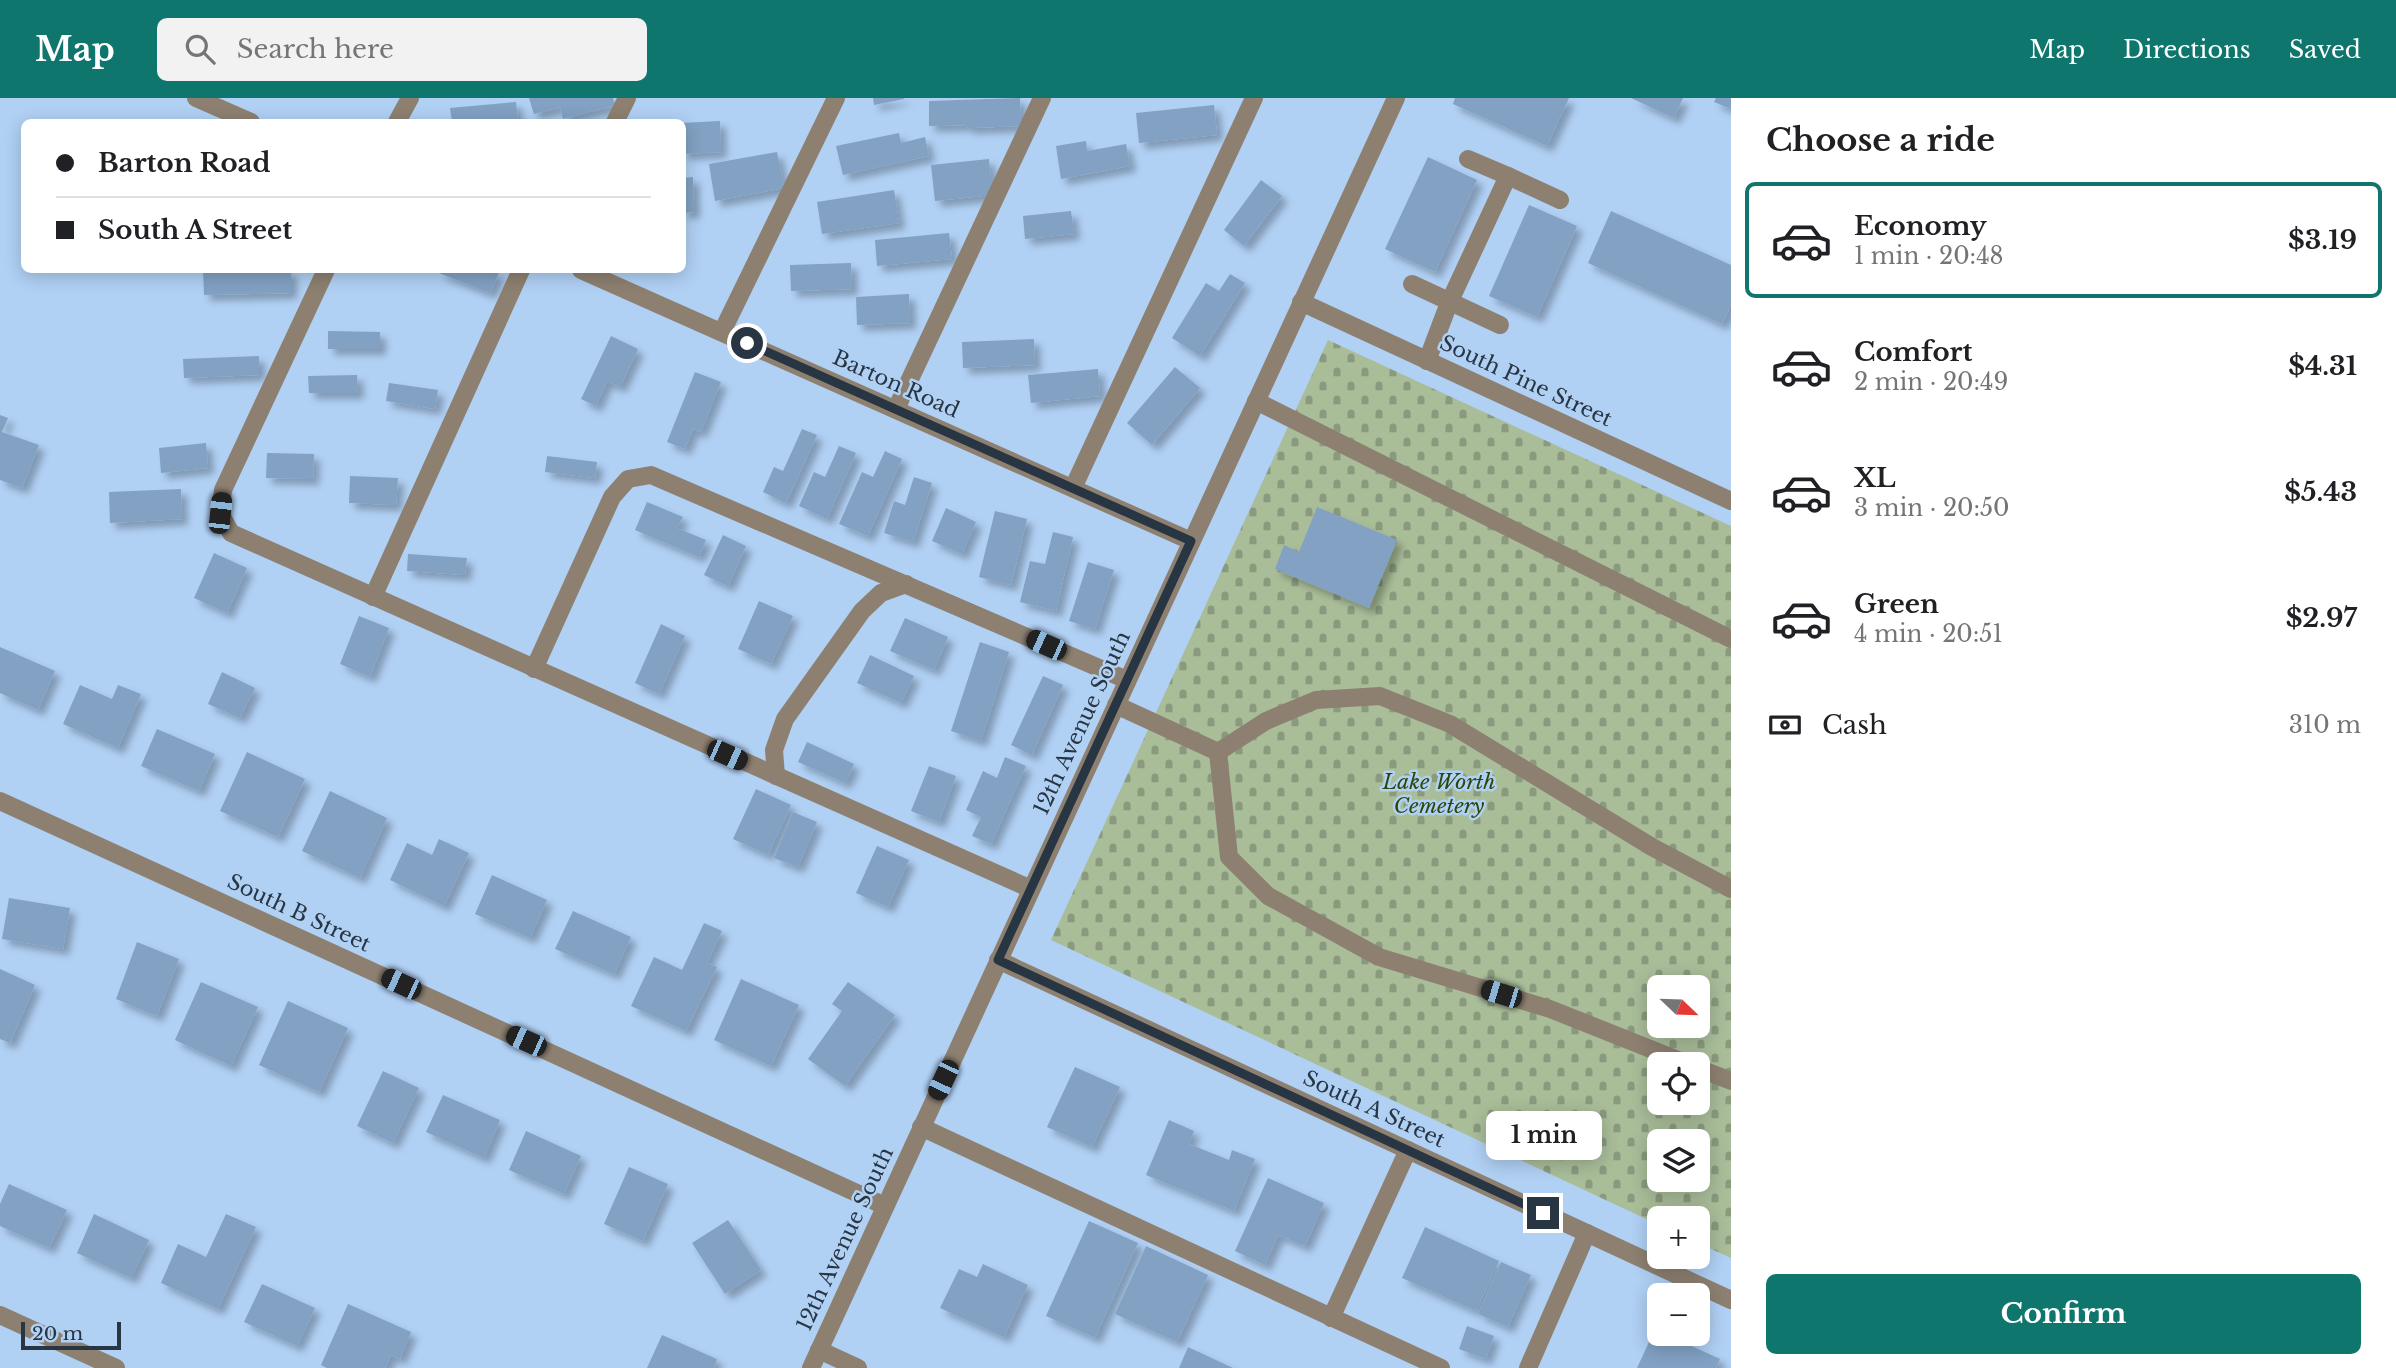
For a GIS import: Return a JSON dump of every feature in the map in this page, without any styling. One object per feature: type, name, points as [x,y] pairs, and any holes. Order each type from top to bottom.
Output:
[{"type":"street","points":[[196,98],[244,119]]},
{"type":"street","points":[[399,119],[410,98]]},
{"type":"street","points":[[616,119],[627,98]]},
{"type":"street","points":[[722,332],[836,98]]},
{"type":"street","points":[[896,409],[1042,98]]},
{"type":"street","points":[[1073,488],[1254,98]]},
{"type":"street","name":"12th Avenue South","points":[[811,1368],[1395,98]]},
{"type":"street","points":[[1468,159],[1560,200]]},
{"type":"street","points":[[1427,360],[1449,303],[1507,176]]},
{"type":"street","points":[[325,273],[223,490],[220,513],[231,533],[1031,889]]},
{"type":"street","points":[[373,597],[520,273]]},
{"type":"street","name":"Barton Road","points":[[589,273],[1191,541]]},
{"type":"street","points":[[1412,284],[1500,325]]},
{"type":"street","name":"South Pine Street","points":[[1301,302],[1731,501]]},
{"type":"street","points":[[1256,401],[1731,639]]},
{"type":"street","points":[[534,669],[612,497],[628,479],[651,475],[1127,680]]},
{"type":"street","points":[[776,776],[774,750],[785,719],[862,611],[881,593],[906,584]]},
{"type":"street","points":[[1218,752],[1266,721],[1317,700],[1380,696],[1450,724],[1651,847],[1731,889]]},
{"type":"street","points":[[1116,705],[1218,752]]},
{"type":"street","points":[[1218,752],[1229,858],[1268,897],[1378,957],[1550,1009],[1658,1052]]},
{"type":"street","name":"South B Street","points":[[0,801],[885,1206]]},
{"type":"street","name":"South A Street","points":[[998,960],[1731,1300]]},
{"type":"street","points":[[1710,1073],[1731,1081]]},
{"type":"street","points":[[921,1127],[1441,1368]]},
{"type":"street","points":[[1331,1318],[1408,1150]]},
{"type":"street","points":[[1528,1368],[1587,1234]]},
{"type":"street","points":[[0,1315],[116,1368]]},
{"type":"street","points":[[819,1350],[858,1368]]},
{"type":"green space","name":"Lake Worth Cemetery","points":[[1328,340],[1731,526],[1731,1258],[1710,1248],[1710,1206],[1647,1206],[1647,1219],[1051,940]]},
{"type":"building","points":[[529,98],[613,98],[615,105],[563,119],[560,107],[534,114]]},
{"type":"building","points":[[873,98],[904,98],[904,99],[874,105]]},
{"type":"building","points":[[1020,98],[1021,126],[929,126],[929,101]]},
{"type":"building","points":[[1455,98],[1569,98],[1547,146],[1453,104]]},
{"type":"building","points":[[1631,98],[1683,98],[1674,118]]},
{"type":"building","points":[[1716,98],[1731,98],[1731,109],[1714,102]]},
{"type":"building","points":[[516,102],[518,119],[452,119],[450,108]]},
{"type":"building","points":[[1214,105],[1217,135],[1139,143],[1136,113]]},
{"type":"building","points":[[720,121],[721,152],[686,154],[686,123]]},
{"type":"building","points":[[899,133],[901,143],[925,137],[929,156],[843,175],[836,146]]},
{"type":"building","points":[[1086,141],[1087,151],[1126,144],[1130,166],[1061,179],[1056,146]]},
{"type":"building","points":[[777,152],[784,188],[715,201],[709,164]]},
{"type":"building","points":[[1428,157],[1477,180],[1435,272],[1385,249]]},
{"type":"building","points":[[989,159],[992,195],[935,201],[931,165]]},
{"type":"building","points":[[693,177],[694,212],[686,213],[686,178]]},
{"type":"building","points":[[1261,180],[1282,196],[1244,246],[1224,230]]},
{"type":"building","points":[[894,190],[899,223],[822,234],[817,202]]},
{"type":"building","points":[[1529,205],[1577,226],[1537,317],[1489,296]]},
{"type":"building","points":[[1071,211],[1074,234],[1025,239],[1023,216]]},
{"type":"building","points":[[1611,211],[1731,265],[1731,305],[1722,324],[1588,263]]},
{"type":"building","points":[[949,233],[952,259],[877,266],[875,240]]},
{"type":"building","points":[[851,263],[852,289],[791,291],[790,265]]},
{"type":"building","points":[[203,273],[291,273],[291,293],[204,295]]},
{"type":"building","points":[[439,273],[499,273],[490,293]]},
{"type":"building","points":[[1230,274],[1245,283],[1200,356],[1172,338],[1206,283],[1219,291]]},
{"type":"building","points":[[909,294],[910,323],[857,325],[856,297]]},
{"type":"building","points":[[328,331],[380,332],[380,349],[328,349]]},
{"type":"building","points":[[611,336],[638,349],[620,387],[607,381],[596,406],[581,399]]},
{"type":"building","points":[[1034,339],[1035,365],[963,368],[962,342]]},
{"type":"building","points":[[259,356],[259,375],[184,378],[183,359]]},
{"type":"building","points":[[1175,367],[1200,388],[1152,445],[1127,423]]},
{"type":"building","points":[[1098,369],[1100,396],[1031,403],[1028,375]]},
{"type":"building","points":[[695,372],[721,382],[701,432],[693,429],[685,449],[667,442]]},
{"type":"building","points":[[357,375],[358,393],[309,393],[308,376]]},
{"type":"building","points":[[389,383],[438,390],[435,409],[386,401]]},
{"type":"building","points":[[0,415],[8,418],[2,432],[39,445],[22,488],[0,480]]},
{"type":"building","points":[[802,429],[817,435],[786,503],[763,492],[774,467],[783,471]]},
{"type":"building","points":[[206,443],[208,468],[161,473],[159,448]]},
{"type":"building","points":[[839,446],[856,453],[827,519],[799,506],[814,472],[825,477]]},
{"type":"building","points":[[885,451],[902,459],[868,536],[839,524],[862,472],[873,477]]},
{"type":"building","points":[[267,453],[314,454],[313,479],[266,478]]},
{"type":"building","points":[[547,456],[597,462],[595,478],[545,472]]},
{"type":"building","points":[[350,476],[398,478],[396,505],[349,503]]},
{"type":"building","points":[[914,477],[932,483],[913,542],[884,533],[894,501],[905,505]]},
{"type":"building","points":[[181,489],[182,519],[110,523],[109,492]]},
{"type":"building","points":[[647,502],[683,517],[677,528],[706,540],[699,557],[635,530]]},
{"type":"building","points":[[1317,507],[1397,540],[1369,608],[1275,569],[1284,545],[1299,552]]},
{"type":"building","points":[[946,508],[976,522],[962,554],[932,541]]},
{"type":"building","points":[[995,511],[1027,519],[1011,585],[979,577]]},
{"type":"building","points":[[1053,532],[1073,537],[1056,611],[1020,602],[1030,561],[1045,564]]},
{"type":"building","points":[[723,535],[746,546],[728,586],[704,575]]},
{"type":"building","points":[[214,553],[247,568],[227,613],[194,598]]},
{"type":"building","points":[[408,554],[467,558],[465,575],[407,571]]},
{"type":"building","points":[[1088,562],[1114,570],[1095,629],[1069,621]]},
{"type":"building","points":[[759,601],[793,616],[771,664],[738,649]]},
{"type":"building","points":[[359,616],[389,628],[370,677],[340,664]]},
{"type":"building","points":[[905,618],[948,637],[934,670],[890,651]]},
{"type":"building","points":[[661,624],[685,636],[659,694],[635,683]]},
{"type":"building","points":[[980,642],[1009,652],[981,741],[951,731]]},
{"type":"building","points":[[0,647],[55,671],[38,710],[0,693]]},
{"type":"building","points":[[870,655],[914,676],[901,703],[857,683]]},
{"type":"building","points":[[222,672],[255,688],[240,718],[208,704]]},
{"type":"building","points":[[1043,676],[1063,685],[1032,755],[1011,745]]},
{"type":"building","points":[[80,685],[112,699],[118,685],[141,694],[118,748],[63,724]]},
{"type":"building","points":[[157,729],[215,754],[199,791],[141,766]]},
{"type":"building","points":[[807,742],[854,764],[845,783],[798,762]]},
{"type":"building","points":[[247,752],[305,779],[278,837],[220,811]]},
{"type":"building","points":[[1005,757],[1026,766],[991,844],[972,836],[981,817],[966,810],[983,771],[997,778]]},
{"type":"building","points":[[929,766],[956,776],[939,822],[911,811]]},
{"type":"building","points":[[756,789],[791,805],[768,855],[733,839]]},
{"type":"building","points":[[330,791],[387,818],[360,878],[302,851]]},
{"type":"building","points":[[793,812],[817,822],[798,867],[774,858]]},
{"type":"building","points":[[439,839],[469,853],[444,906],[390,880],[407,843],[432,855]]},
{"type":"building","points":[[877,846],[909,860],[888,907],[856,893]]},
{"type":"building","points":[[492,875],[547,900],[530,938],[475,914]]},
{"type":"building","points":[[9,898],[70,908],[63,949],[2,939]]},
{"type":"building","points":[[573,911],[631,937],[614,974],[555,949]]},
{"type":"building","points":[[704,923],[722,931],[707,963],[717,967],[686,1031],[631,1006],[654,957],[682,970]]},
{"type":"building","points":[[137,942],[179,959],[157,1016],[116,999]]},
{"type":"building","points":[[0,969],[35,985],[10,1043],[0,1039]]},
{"type":"building","points":[[741,979],[799,1005],[771,1066],[714,1040]]},
{"type":"building","points":[[201,982],[258,1007],[231,1066],[175,1040]]},
{"type":"building","points":[[848,982],[895,1015],[845,1086],[808,1059],[842,1011],[832,1004]]},
{"type":"building","points":[[288,1001],[348,1028],[319,1092],[259,1065]]},
{"type":"building","points":[[1075,1067],[1120,1087],[1092,1147],[1047,1127]]},
{"type":"building","points":[[383,1071],[419,1088],[393,1143],[357,1126]]},
{"type":"building","points":[[443,1095],[500,1120],[484,1158],[426,1132]]},
{"type":"building","points":[[1169,1120],[1194,1131],[1189,1144],[1229,1160],[1232,1150],[1255,1159],[1234,1211],[1146,1175]]},
{"type":"building","points":[[526,1131],[581,1156],[564,1194],[509,1170]]},
{"type":"building","points":[[629,1167],[668,1184],[643,1241],[604,1224]]},
{"type":"building","points":[[1268,1178],[1324,1203],[1305,1246],[1278,1235],[1265,1265],[1235,1251]]},
{"type":"building","points":[[9,1184],[67,1210],[49,1248],[0,1226],[0,1204]]},
{"type":"building","points":[[94,1214],[149,1240],[131,1278],[77,1253]]},
{"type":"building","points":[[226,1214],[256,1227],[218,1309],[161,1283],[178,1244],[206,1257]]},
{"type":"building","points":[[728,1220],[761,1270],[725,1294],[692,1243]]},
{"type":"building","points":[[1089,1221],[1138,1243],[1095,1338],[1046,1316]]},
{"type":"building","points":[[1425,1227],[1499,1261],[1476,1311],[1402,1278]]},
{"type":"building","points":[[1146,1246],[1208,1275],[1177,1342],[1115,1314]]},
{"type":"building","points":[[1501,1262],[1531,1275],[1508,1327],[1478,1314]]},
{"type":"building","points":[[983,1264],[1028,1285],[1004,1337],[940,1308],[959,1269],[977,1277]]},
{"type":"building","points":[[262,1284],[315,1308],[297,1346],[244,1322]]},
{"type":"building","points":[[348,1304],[411,1332],[400,1359],[391,1355],[385,1368],[327,1368],[321,1365]]},
{"type":"building","points":[[1467,1326],[1494,1336],[1486,1359],[1459,1349]]},
{"type":"building","points":[[662,1335],[717,1359],[714,1368],[647,1368]]},
{"type":"building","points":[[1647,1346],[1691,1346],[1720,1359],[1716,1368],[1637,1368]]},
{"type":"building","points":[[1188,1347],[1233,1368],[1179,1368]]},
{"type":"route","points":[[747,343],[1191,541],[998,960],[1543,1213]]}]
